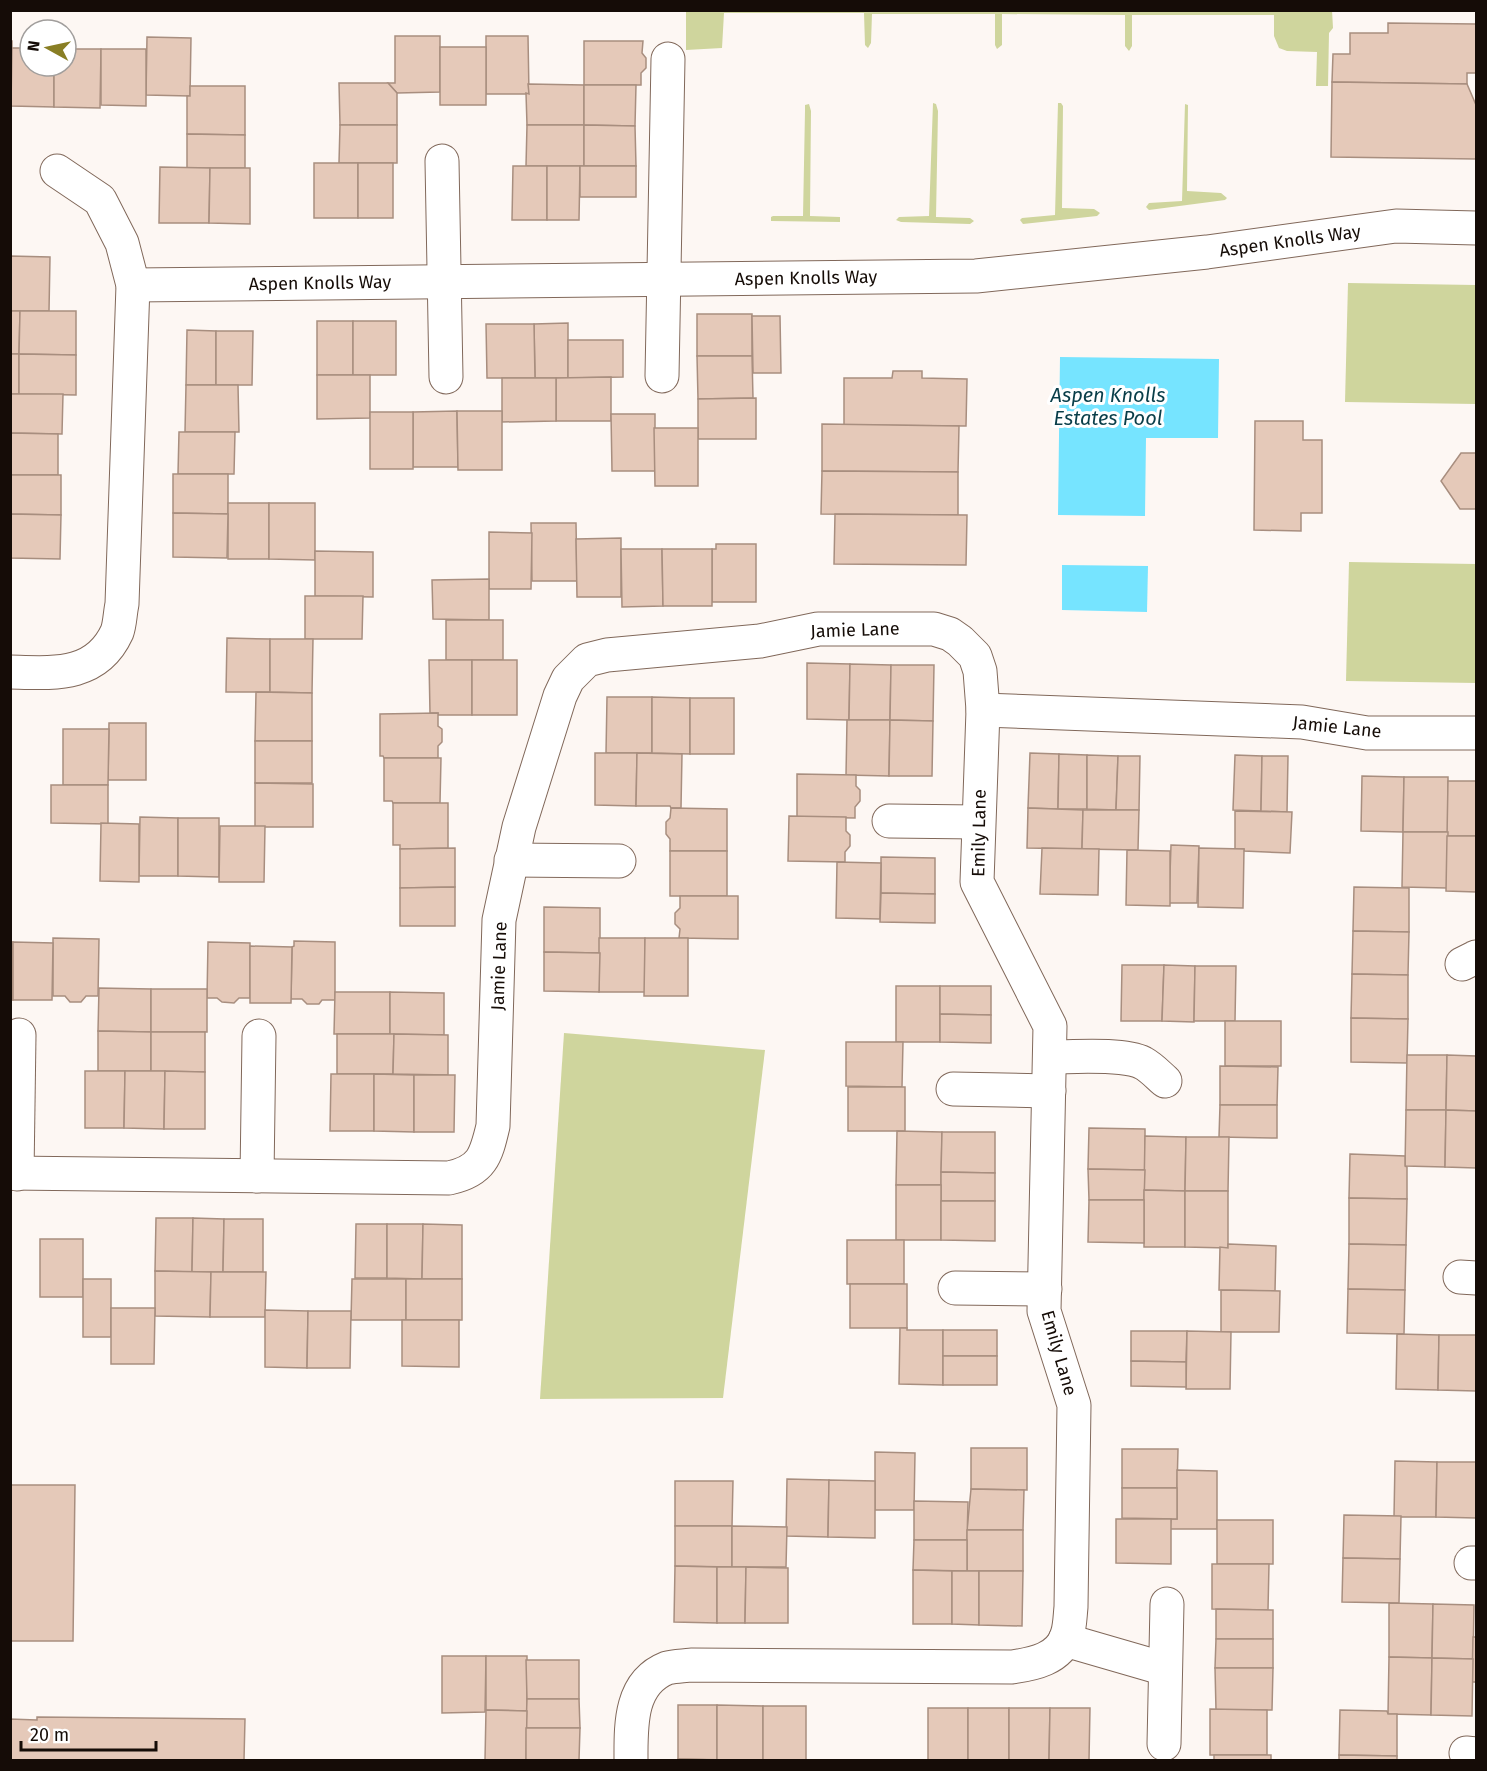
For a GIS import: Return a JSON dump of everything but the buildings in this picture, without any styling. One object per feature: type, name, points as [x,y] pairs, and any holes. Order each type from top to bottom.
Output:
[{"type":"street","points":[[662,376],[668,59]]},
{"type":"street","points":[[442,161],[446,377]]},
{"type":"street","points":[[10,672],[61,673],[86,666],[104,651],[117,632],[122,604],[133,285],[122,243],[100,200],[57,171]]},
{"type":"street","name":"Aspen Knolls Way","points":[[133,285],[976,276],[1208,252],[1396,226],[1476,228]]},
{"type":"street","name":"Jamie Lane","points":[[14,1174],[449,1178],[466,1174],[479,1165],[488,1148],[493,1126],[499,920],[511,860],[560,696],[568,679],[587,660],[607,655],[760,641],[818,629],[934,629]]},
{"type":"street","name":"Emily Lane","points":[[934,629],[950,634],[975,656],[980,671],[983,710],[977,882],[1050,1026],[1044,1311],[1074,1405],[1071,1607],[1065,1640]]},
{"type":"street","name":"Jamie Lane","points":[[983,710],[1302,722],[1367,733],[1476,733]]},
{"type":"street","points":[[889,820],[978,822]]},
{"type":"street","points":[[511,860],[619,861]]},
{"type":"street","points":[[14,1174],[18,1035]]},
{"type":"street","points":[[257,1176],[259,1036]]},
{"type":"street","points":[[1050,1056],[1127,1058],[1151,1068],[1165,1081]]},
{"type":"street","points":[[953,1089],[1049,1091]]},
{"type":"street","points":[[956,1288],[1045,1289]]},
{"type":"street","points":[[1164,1744],[1167,1604]]},
{"type":"street","points":[[631,1761],[632,1727],[636,1701],[646,1682],[667,1668],[691,1665],[1012,1666],[1038,1663],[1054,1653],[1065,1640],[1165,1669]]},
{"type":"green space","points":[[1332,10],[1333,28],[1329,33],[1328,86],[1316,86],[1317,52],[1287,51],[1279,48],[1274,36],[1274,15],[1132,15],[1132,46],[1129,51],[1125,46],[1125,15],[1002,14],[1002,45],[997,49],[995,14],[872,14],[871,43],[868,48],[865,45],[864,13],[724,13],[722,48],[686,50],[686,11]]},
{"type":"green space","points":[[933,103],[936,104],[938,111],[936,217],[970,218],[974,221],[970,224],[896,220],[899,217],[929,216]]},
{"type":"green space","points":[[1058,103],[1063,106],[1062,208],[1094,209],[1100,213],[1097,216],[1023,224],[1020,220],[1022,218],[1055,215]]},
{"type":"green space","points":[[809,104],[811,111],[810,216],[840,217],[840,222],[771,221],[773,216],[803,216],[805,105]]},
{"type":"green space","points":[[1185,104],[1188,105],[1187,191],[1221,193],[1227,198],[1149,210],[1146,207],[1149,203],[1182,201]]},
{"type":"green space","points":[[1348,283],[1476,285],[1476,404],[1345,402]]},
{"type":"green space","points":[[1349,562],[1476,564],[1476,683],[1346,681]]},
{"type":"green space","points":[[564,1033],[765,1050],[723,1398],[540,1399]]},
{"type":"water","name":"Aspen Knolls Estates Pool","points":[[1060,357],[1219,359],[1218,438],[1146,438],[1145,516],[1058,515]]},
{"type":"water","points":[[1062,565],[1148,566],[1147,612],[1062,610]]}]
